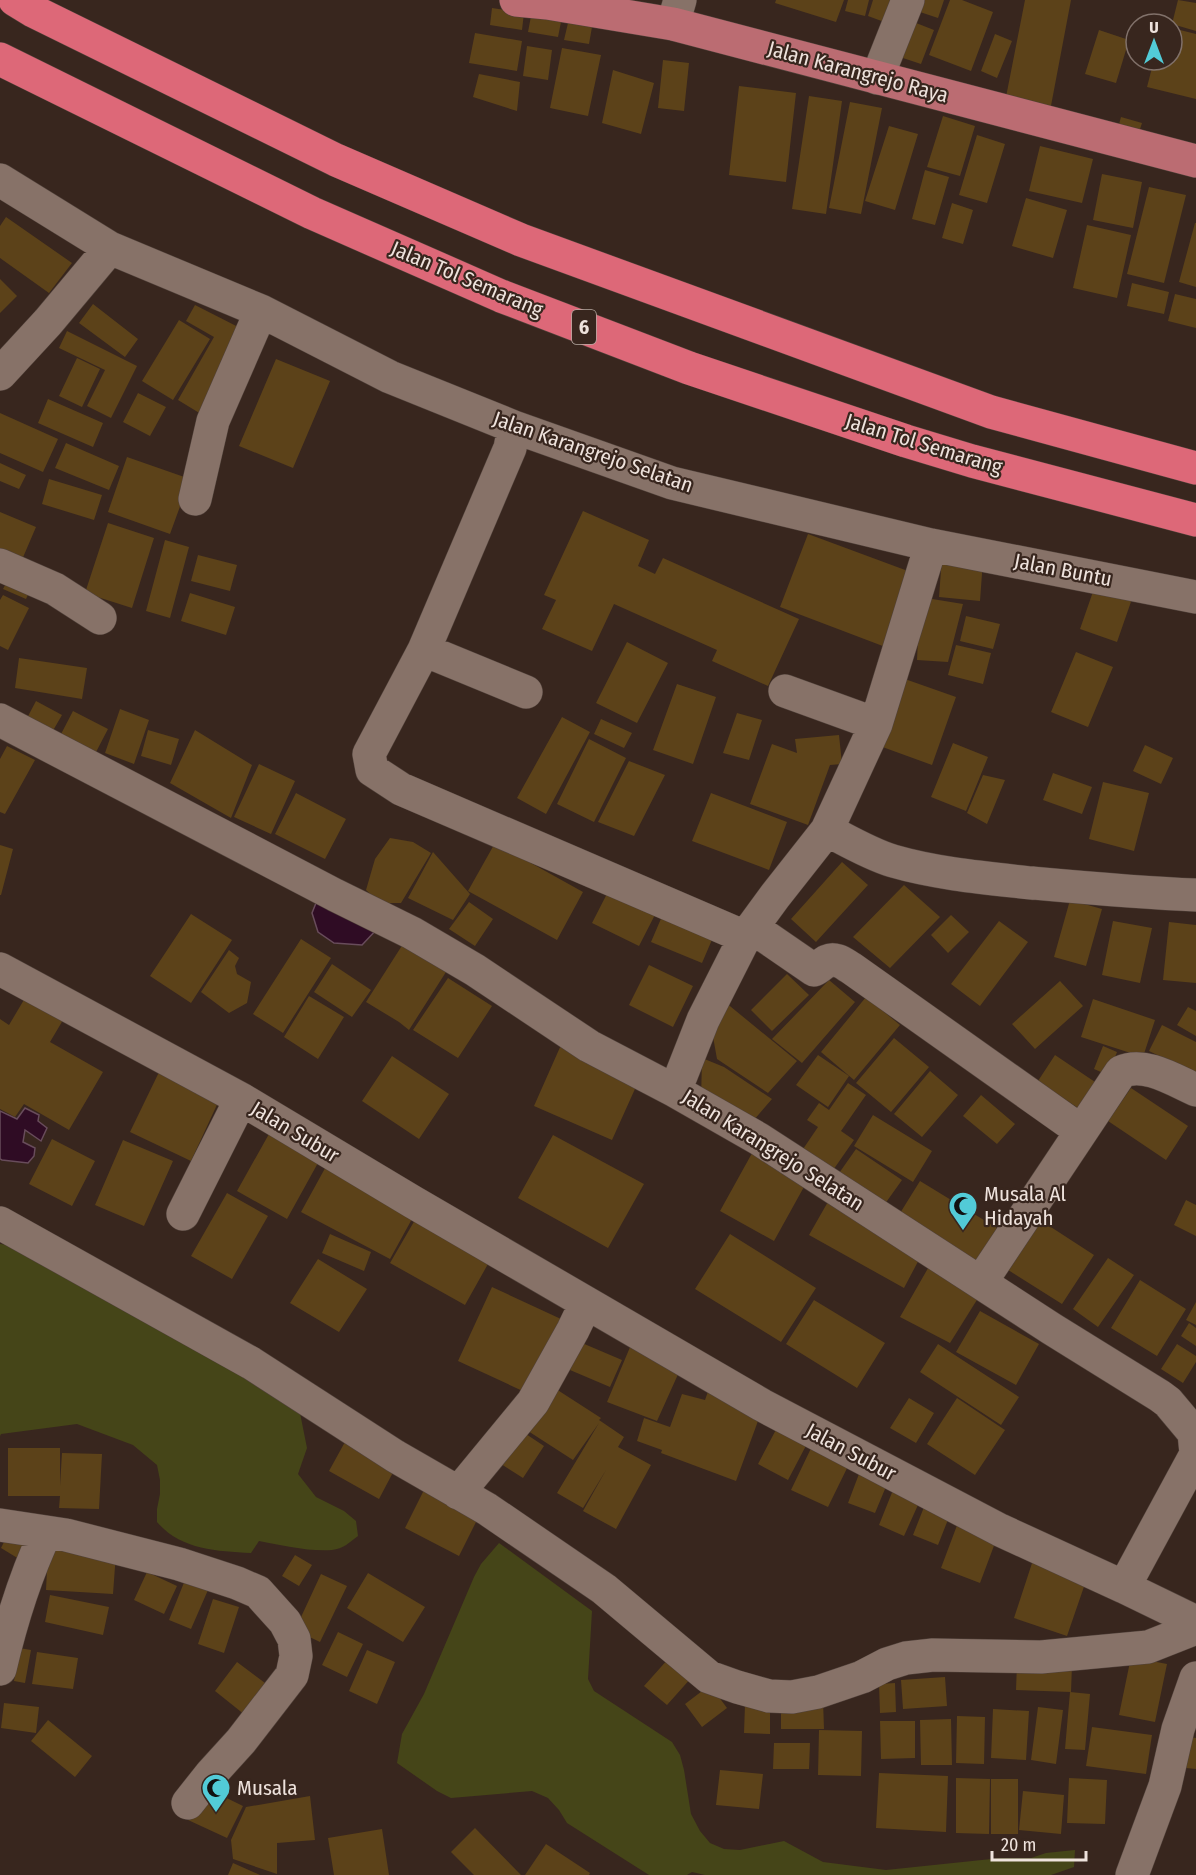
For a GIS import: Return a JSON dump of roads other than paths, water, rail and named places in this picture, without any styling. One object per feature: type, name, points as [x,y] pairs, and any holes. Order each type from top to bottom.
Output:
[{"type":"highway","points":[[15,0],[33,11],[336,160],[521,240],[991,412],[1196,468]]},
{"type":"highway","name":"Jalan Tol Semarang","points":[[0,59],[312,213],[501,296],[689,368],[906,441],[972,461],[1196,520]]},
{"type":"main road","name":"Jalan Karangrejo Raya","points":[[516,0],[676,12],[878,78],[1196,161]]},
{"type":"street","points":[[878,78],[908,0]]},
{"type":"street","name":"Jalan Karangrejo Selatan","points":[[0,180],[110,248],[261,311],[390,377],[514,427],[672,483],[931,545],[876,724],[827,830],[749,933],[703,1020],[675,1091],[759,1138],[1168,1402],[1194,1433],[1196,1454],[1124,1587]]},
{"type":"street","points":[[5,362],[110,248]]},
{"type":"street","points":[[195,499],[213,421],[261,311]]},
{"type":"street","points":[[514,427],[510,448],[424,650],[369,754],[372,770],[401,789],[477,823],[749,933],[814,970],[827,961],[834,960],[851,968],[1081,1131]]},
{"type":"street","name":"Jalan Buntu","points":[[931,545],[1196,597]]},
{"type":"street","points":[[2,573],[55,589],[100,618]]},
{"type":"street","points":[[424,650],[526,692]]},
{"type":"street","points":[[785,692],[876,724]]},
{"type":"street","points":[[0,720],[412,933],[474,970],[589,1046],[675,1091]]},
{"type":"street","points":[[827,830],[892,861],[951,873],[1071,887],[1196,895]]},
{"type":"street","name":"Jalan Subur","points":[[0,969],[241,1099],[762,1405],[1000,1530],[1124,1587]]},
{"type":"street","points":[[981,1282],[1121,1072],[1128,1068],[1141,1068],[1196,1090]]},
{"type":"street","points":[[183,1214],[241,1099]]},
{"type":"street","points":[[0,1223],[251,1363],[394,1456],[487,1509],[604,1589],[709,1677],[769,1696],[792,1697],[818,1692],[862,1677],[906,1658],[933,1655],[1041,1657],[1148,1647],[1196,1628]]},
{"type":"street","points":[[458,1493],[533,1402],[573,1330],[585,1303]]},
{"type":"street","points":[[0,1526],[66,1534],[179,1564],[237,1583],[258,1592],[285,1622],[294,1639],[296,1656],[292,1675],[241,1742],[188,1803]]},
{"type":"street","points":[[0,1669],[8,1634],[33,1560],[46,1532]]},
{"type":"street","points":[[1124,1587],[1196,1622]]},
{"type":"street","points":[[1132,1875],[1165,1786],[1178,1729],[1196,1678]]},
{"type":"place","name":"Musala Al Hidayah","points":[[963,1232]]},
{"type":"place","name":"Musala","points":[[216,1814]]}]
